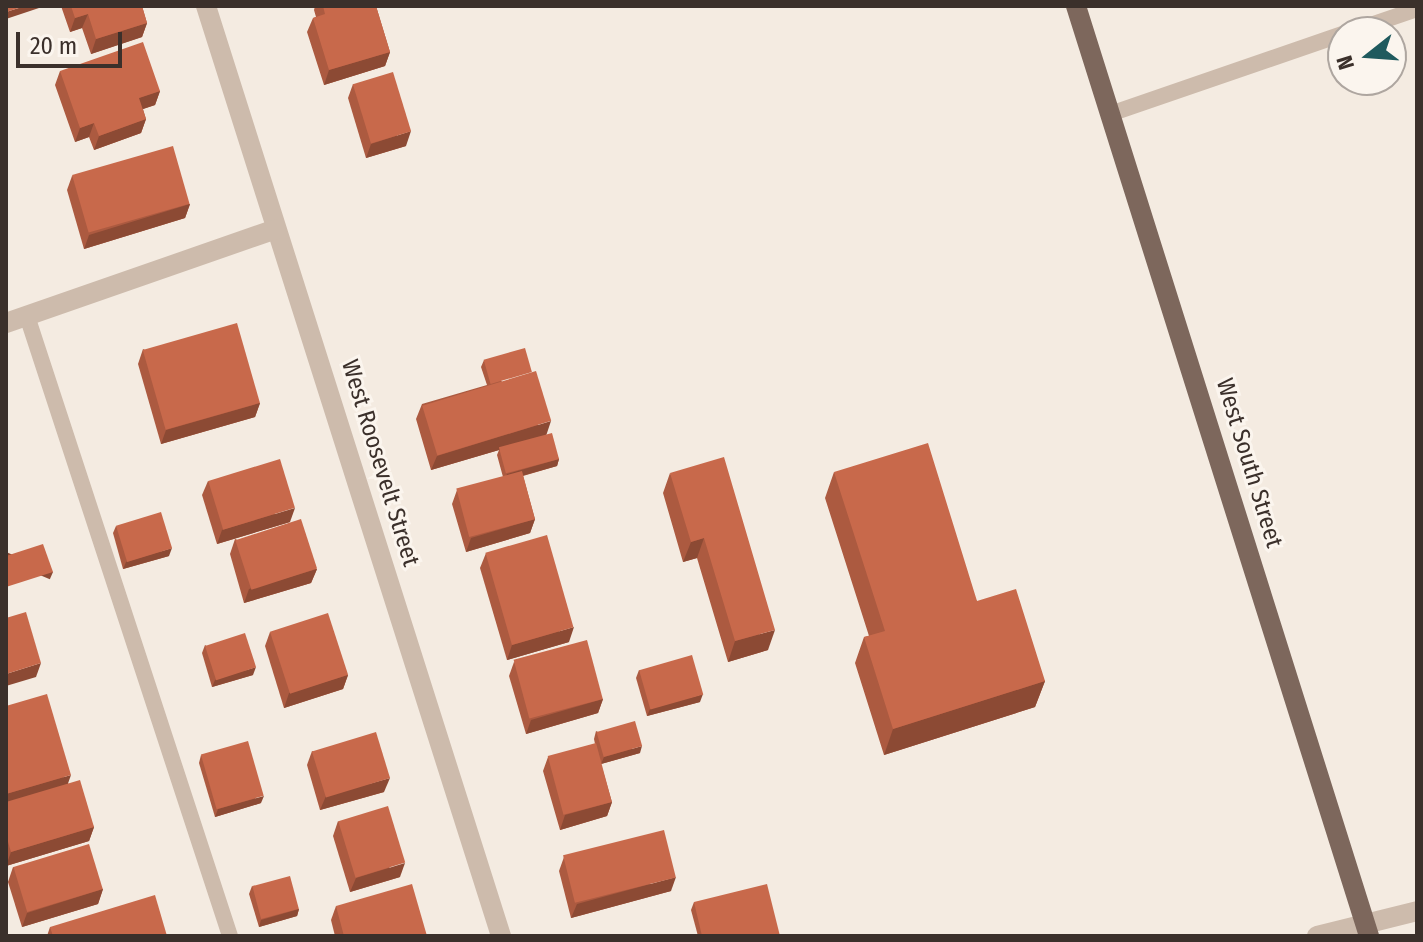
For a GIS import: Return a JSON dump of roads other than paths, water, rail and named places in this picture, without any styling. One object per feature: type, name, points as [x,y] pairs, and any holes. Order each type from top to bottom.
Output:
[{"type":"main road","name":"West South Street","points":[[1076,6],[1113,113],[1367,930]]},
{"type":"street","name":"West Roosevelt Street","points":[[206,6],[501,936]]},
{"type":"street","points":[[6,323],[276,229]]},
{"type":"street","points":[[1317,936],[1367,930],[1417,911]]},
{"type":"lane","points":[[1397,16],[1417,9]]},
{"type":"lane","points":[[1113,113],[1327,39]]},
{"type":"lane","points":[[27,316],[230,936]]}]
